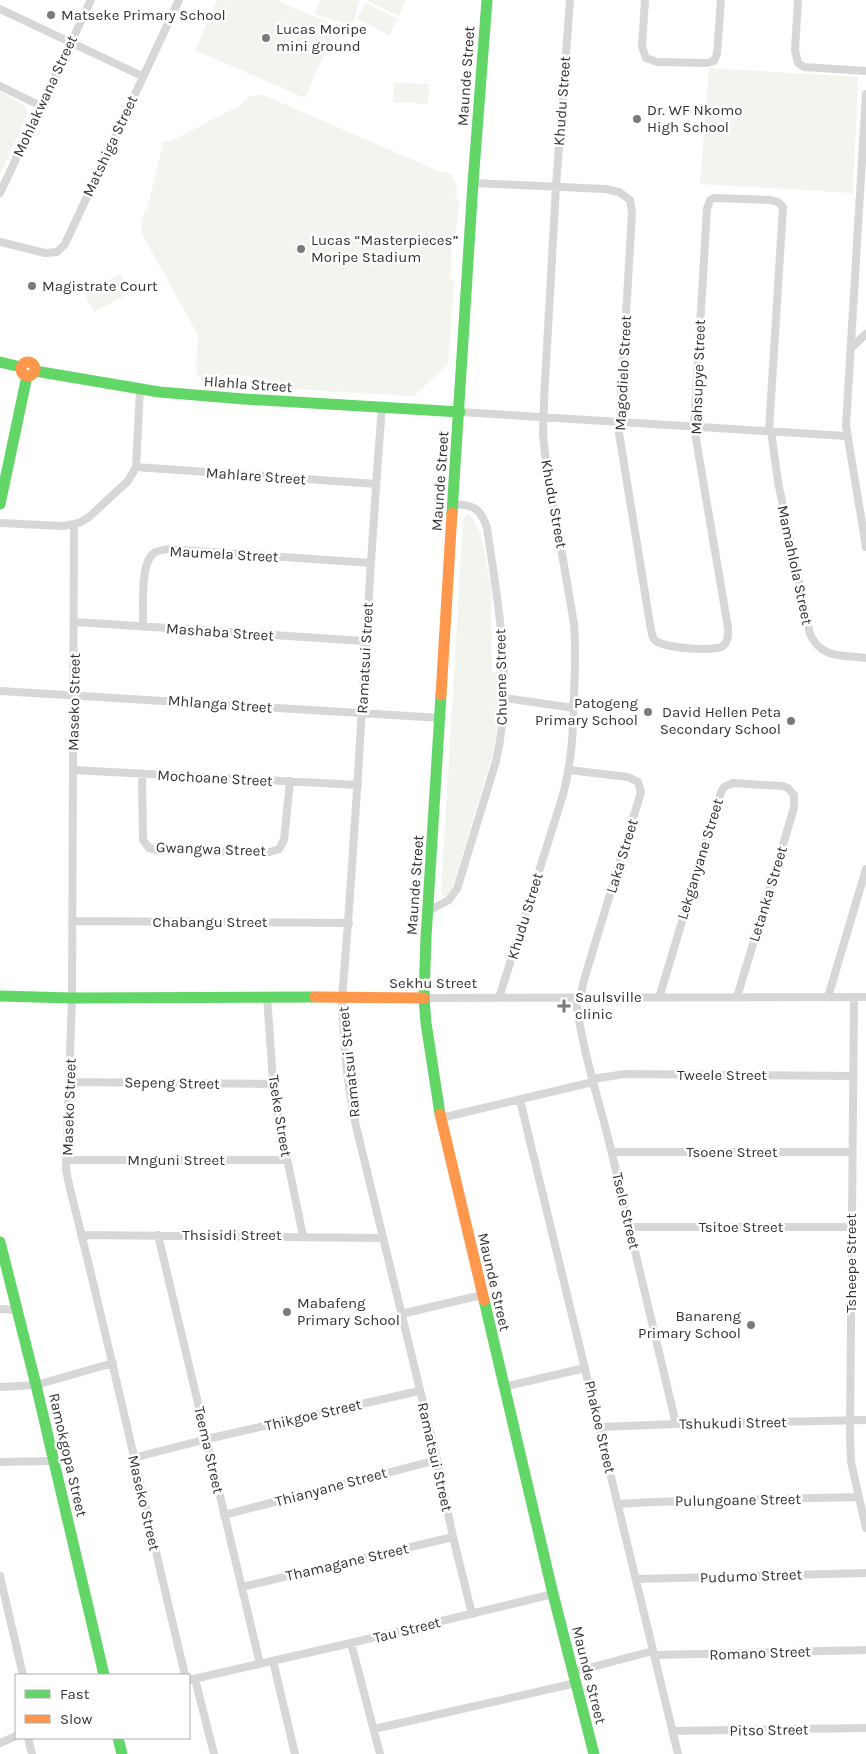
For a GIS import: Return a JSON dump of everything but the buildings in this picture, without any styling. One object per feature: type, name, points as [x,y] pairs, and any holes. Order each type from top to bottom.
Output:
[{"type":"street","name":"Mohlakwana Street","points":[[0,193],[91,0]]},
{"type":"street","name":"Matshiga Street","points":[[0,242],[51,253],[57,252],[65,244],[179,0]]},
{"type":"street","name":"Maunde Street","points":[[487,0],[473,183],[424,998],[430,1054],[441,1118],[503,1387],[594,1754]]},
{"type":"street","name":"Khudu Street","points":[[499,998],[569,770],[573,744],[576,653],[574,624],[546,454],[543,417],[556,186],[570,0]]},
{"type":"street","points":[[645,0],[642,47],[644,55],[653,61],[680,62],[714,61],[717,50],[721,0]]},
{"type":"street","points":[[798,0],[795,50],[798,63],[804,67],[866,71]]},
{"type":"street","points":[[0,9],[142,76]]},
{"type":"street","points":[[0,86],[41,106]]},
{"type":"street","points":[[866,94],[852,347],[846,416],[846,436],[866,547]]},
{"type":"street","name":"Magodielo Street","points":[[473,183],[614,190],[626,195],[632,206],[618,421],[620,445],[652,636],[655,641],[664,645],[693,648]]},
{"type":"street","name":"Mahsupye Street","points":[[693,648],[718,648],[726,643],[728,634],[694,427],[707,209],[710,200],[714,198],[746,199]]},
{"type":"street","name":"Mamahlola Street","points":[[746,199],[778,202],[784,211],[770,431],[778,482],[810,634],[816,646],[827,653],[866,658]]},
{"type":"street","points":[[852,347],[866,334]]},
{"type":"street","name":"Hlahla Street","points":[[0,362],[28,371],[140,389],[244,399],[460,412]]},
{"type":"street","points":[[0,504],[28,371]]},
{"type":"street","points":[[0,523],[74,525],[89,517],[128,481],[136,467],[140,389]]},
{"type":"street","name":"Ramatsui Street","points":[[382,407],[365,641],[363,713],[349,923],[342,998],[343,1021],[352,1103],[437,1460],[452,1537],[472,1614]]},
{"type":"street","points":[[460,412],[846,436]]},
{"type":"street","name":"Mahlare Street","points":[[136,467],[376,484]]},
{"type":"street","points":[[857,492],[866,496]]},
{"type":"street","name":"Chuene Street","points":[[428,911],[449,900],[457,889],[496,761],[502,728],[504,698],[500,624],[484,518],[480,512],[468,504],[454,504]]},
{"type":"street","name":"Maseko Street","points":[[74,525],[72,998],[66,1160],[68,1179],[114,1363],[133,1458],[185,1674]]},
{"type":"street","name":"Maumela Street","points":[[143,627],[145,568],[150,556],[158,551],[169,549],[371,563]]},
{"type":"street","name":"Mashaba Street","points":[[75,622],[365,641]]},
{"type":"street","name":"Mhlanga Street","points":[[0,691],[441,718]]},
{"type":"street","points":[[504,698],[574,708]]},
{"type":"street","name":"Mochoane Street","points":[[73,770],[358,785]]},
{"type":"street","name":"Laka Street","points":[[569,770],[628,777],[638,782],[641,792],[578,999]]},
{"type":"street","name":"Gwangwa Street","points":[[142,774],[143,840],[149,848],[161,850],[270,852],[279,849],[284,840],[290,781]]},
{"type":"street","name":"Lekganyane Street","points":[[659,998],[720,792],[724,787],[733,783],[782,786],[792,791]]},
{"type":"street","name":"Letanka Street","points":[[737,998],[794,808],[795,801],[792,791]]},
{"type":"street","points":[[828,997],[866,870]]},
{"type":"street","name":"Chabangu Street","points":[[72,921],[349,923]]},
{"type":"street","name":"Sekhu Street","points":[[0,996],[72,998],[266,996],[578,999],[866,997]]},
{"type":"street","name":"Tseke Street","points":[[266,996],[277,1114],[303,1236]]},
{"type":"street","name":"Tsheepe Street","points":[[854,997],[850,1420],[851,1462],[866,1528]]},
{"type":"street","name":"Tsele Street","points":[[578,999],[580,1023],[593,1081],[612,1152],[676,1424]]},
{"type":"street","name":"Tweele Street","points":[[441,1118],[625,1074],[853,1076]]},
{"type":"street","name":"Sepeng Street","points":[[70,1082],[273,1084]]},
{"type":"street","name":"Phakoe Street","points":[[520,1100],[678,1754]]},
{"type":"street","name":"Tsoene Street","points":[[612,1152],[852,1152]]},
{"type":"street","name":"Mnguni Street","points":[[66,1160],[287,1160]]},
{"type":"street","name":"Tsitoe Street","points":[[629,1227],[852,1227]]},
{"type":"street","name":"Thsisidi Street","points":[[82,1235],[383,1238]]},
{"type":"street","name":"Teema Street","points":[[158,1235],[260,1664]]},
{"type":"street","name":"Ramokgopa Street","points":[[0,1242],[36,1385],[104,1674]]},
{"type":"street","points":[[401,1314],[482,1295]]},
{"type":"street","points":[[0,1310],[17,1310]]},
{"type":"street","points":[[0,1387],[36,1385],[114,1363]]},
{"type":"street","points":[[503,1387],[585,1368]]},
{"type":"street","name":"Thikgoe Street","points":[[133,1458],[206,1439],[420,1391]]},
{"type":"street","name":"Tshukudi Street","points":[[600,1427],[866,1420]]},
{"type":"street","name":"Thianyane Street","points":[[224,1515],[437,1460]]},
{"type":"street","points":[[0,1462],[54,1461]]},
{"type":"street","name":"Pulungoane Street","points":[[618,1504],[858,1497]]},
{"type":"street","name":"Thamagane Street","points":[[242,1587],[452,1537]]},
{"type":"street","name":"Pudumo Street","points":[[636,1579],[866,1573]]},
{"type":"street","points":[[0,1576],[23,1674]]},
{"type":"street","name":"Tau Street","points":[[192,1679],[553,1594]]},
{"type":"street","points":[[351,1643],[380,1754]]},
{"type":"street","name":"Romano Street","points":[[374,1729],[575,1677],[654,1653],[866,1650]]},
{"type":"street","points":[[273,1661],[296,1754]]},
{"type":"street","points":[[192,1679],[214,1754]]},
{"type":"street","name":"Pitso Street","points":[[672,1731],[866,1728]]},
{"type":"street","points":[[0,1742],[15,1736]]},
{"type":"street","points":[[28,1739],[32,1754]]},
{"type":"street","points":[[118,1739],[122,1754]]},
{"type":"shaded area","name":"Lucas Moripe mini ground","points":[[217,0],[276,0],[336,26],[305,98],[195,50]]},
{"type":"shaded area","points":[[320,0],[360,0],[352,26],[315,14]]},
{"type":"shaded area","points":[[367,0],[406,0],[399,16]]},
{"type":"shaded area","points":[[365,3],[397,19],[389,35],[357,19]]},
{"type":"shaded area","points":[[709,68],[858,77],[853,193],[700,184]]},
{"type":"shaded area","points":[[394,83],[429,84],[428,104],[393,102]]},
{"type":"shaded area","points":[[0,91],[24,106],[28,113],[0,175]]},
{"type":"shaded area","name":"Lucas “Masterpieces” Moripe Stadium","points":[[261,94],[443,173],[446,171],[449,175],[451,174],[457,186],[458,192],[455,194],[459,201],[456,233],[453,233],[450,279],[454,280],[448,364],[414,396],[287,389],[287,386],[280,385],[279,388],[266,387],[258,377],[242,376],[241,379],[236,379],[236,375],[202,382],[196,372],[198,335],[141,232],[143,225],[141,224],[145,210],[147,210],[164,141],[169,142],[243,104],[242,102],[248,97],[254,95],[255,97]]},
{"type":"shaded area","points":[[120,274],[130,293],[94,312],[84,293]]},
{"type":"shaded area","points":[[469,513],[481,534],[491,586],[492,672],[500,672],[493,753],[448,897],[444,896],[441,892],[463,519]]},
{"type":"traffic: fast","points":[[452,513],[473,183],[487,0]]},
{"type":"traffic: fast","points":[[0,362],[21,367]]},
{"type":"traffic: fast","points":[[35,371],[159,392],[460,412]]},
{"type":"traffic: fast","points":[[0,504],[27,376]]},
{"type":"traffic: fast","points":[[440,1114],[424,998],[441,695]]},
{"type":"traffic: fast","points":[[0,996],[72,998],[315,997]]},
{"type":"traffic: fast","points":[[0,1242],[36,1385],[104,1674]]},
{"type":"traffic: fast","points":[[484,1300],[553,1594],[594,1754]]},
{"type":"traffic: fast","points":[[118,1739],[122,1754]]},
{"type":"traffic: slow","points":[[25,362],[31,362],[35,369],[31,376],[25,376],[21,372],[21,366],[25,362]]},
{"type":"traffic: slow","points":[[441,695],[452,513]]},
{"type":"traffic: slow","points":[[315,997],[424,998]]},
{"type":"traffic: slow","points":[[440,1114],[484,1300]]},
{"type":"place","name":"Matseke Primary School","points":[[51,15]]},
{"type":"place","name":"Lucas Moripe mini ground","points":[[266,38]]},
{"type":"place","name":"Dr. WF Nkomo High School","points":[[637,119]]},
{"type":"place","name":"Lucas “Masterpieces” Moripe Stadium","points":[[301,249]]},
{"type":"place","name":"Magistrate Court","points":[[32,286]]},
{"type":"place","name":"Patogeng Primary School","points":[[648,712]]},
{"type":"place","name":"David Hellen Peta Secondary School","points":[[791,721]]},
{"type":"place","name":"Saulsville clinic","points":[[564,1006]]},
{"type":"place","name":"Mabafeng Primary School","points":[[287,1312]]},
{"type":"place","name":"Banareng Primary School","points":[[751,1325]]}]
